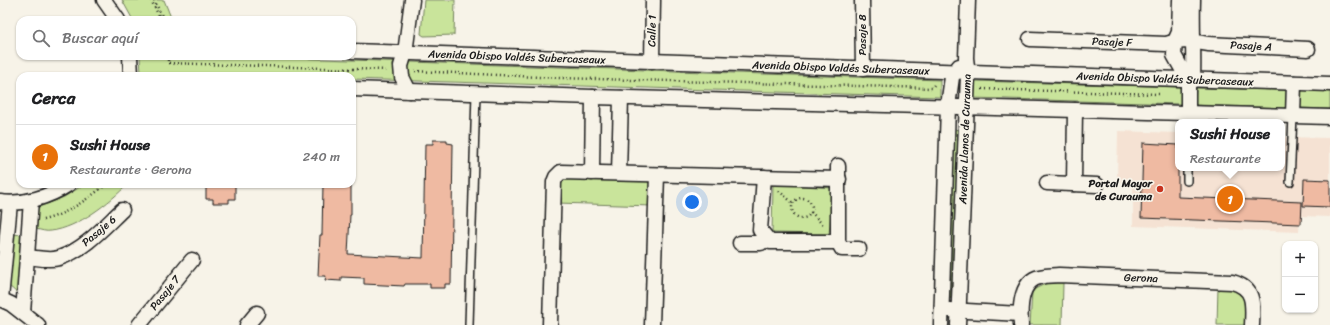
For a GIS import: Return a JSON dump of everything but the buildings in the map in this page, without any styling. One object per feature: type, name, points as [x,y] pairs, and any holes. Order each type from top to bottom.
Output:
[{"type":"street","points":[[104,0],[115,16]]},
{"type":"street","points":[[409,91],[402,74],[402,61],[405,52],[412,0]]},
{"type":"street","name":"Calle 1","points":[[652,62],[653,0]]},
{"type":"street","name":"Pasaje 8","points":[[862,0],[863,69]]},
{"type":"street","name":"Avenida Llanos de Curauma","points":[[941,325],[948,106],[966,58],[968,0]]},
{"type":"street","points":[[1180,0],[1179,32],[1175,41],[1174,55],[1191,80]]},
{"type":"street","points":[[1188,117],[1194,41],[1192,33],[1193,0]]},
{"type":"street","name":"Pasaje F","points":[[1030,39],[1166,44],[1175,41],[1194,41]]},
{"type":"street","name":"Pasaje A","points":[[1194,41],[1208,44],[1308,49]]},
{"type":"street","name":"Avenida Obispo Valdés Subercaseaux","points":[[356,51],[863,69],[960,75],[1330,84]]},
{"type":"street","points":[[130,60],[131,72]]},
{"type":"street","name":"Avenida Llanos de Curauma","points":[[958,325],[966,106],[960,75]]},
{"type":"street","points":[[1293,116],[1294,83]]},
{"type":"street","points":[[356,89],[620,98],[966,106],[1074,110],[1188,117],[1330,117]]},
{"type":"street","points":[[592,172],[593,97]]},
{"type":"street","points":[[619,173],[620,98]]},
{"type":"street","points":[[1074,110],[1074,184]]},
{"type":"street","points":[[550,325],[554,182],[556,176],[561,172],[764,177],[838,172],[838,242],[842,249],[859,249]]},
{"type":"street","points":[[652,325],[657,175]]},
{"type":"street","points":[[764,177],[760,230],[770,242],[838,242]]},
{"type":"street","points":[[1047,183],[1097,185]]},
{"type":"street","points":[[38,325],[23,313],[0,299],[5,202],[31,200],[46,196],[61,188]]},
{"type":"street","points":[[23,313],[31,200]]},
{"type":"street","name":"Pasaje 6","points":[[28,257],[47,259],[58,258],[69,253],[86,243],[122,210]]},
{"type":"street","points":[[740,243],[761,243],[766,238]]},
{"type":"street","name":"Pasaje 7","points":[[139,325],[192,260]]},
{"type":"street","name":"Gerona","points":[[942,309],[1020,319],[1024,292],[1028,284],[1035,278],[1046,276],[1232,282],[1242,284],[1248,290],[1253,310],[1252,325]]},
{"type":"street","points":[[247,325],[257,313]]},
{"type":"lane","points":[[469,325],[476,93]]},
{"type":"lane","points":[[1290,182],[1293,116]]},
{"type":"lane","points":[[1187,171],[1187,180]]},
{"type":"path","points":[[151,0],[159,16]]},
{"type":"path","points":[[154,0],[162,16]]},
{"type":"path","points":[[168,60],[168,63],[362,68],[390,70],[396,74],[402,74],[410,71],[560,78],[932,88],[942,77],[960,75],[977,78],[983,90],[1164,94]]},
{"type":"path","points":[[30,220],[43,220],[65,213],[101,188]]},
{"type":"path","points":[[802,198],[808,200],[811,206],[809,215],[800,218],[795,215],[792,206],[795,201],[802,198]]},
{"type":"shaded area","points":[[1118,131],[1175,133],[1175,171],[1285,171],[1285,137],[1330,138],[1330,217],[1300,216],[1299,232],[1133,226],[1133,182],[1117,182]]},
{"type":"green space","points":[[122,0],[164,0],[170,16],[131,16]]},
{"type":"green space","points":[[424,0],[455,0],[454,35],[424,36],[421,34]]},
{"type":"green space","points":[[140,60],[351,60],[940,80],[940,97],[356,79],[356,72],[141,72]]},
{"type":"green space","points":[[974,81],[1182,87],[1182,104],[973,98]]},
{"type":"green space","points":[[1196,88],[1287,90],[1287,108],[1195,105]]},
{"type":"green space","points":[[1299,90],[1330,91],[1330,109],[1299,108]]},
{"type":"green space","points":[[954,129],[959,130],[953,298],[948,298]]},
{"type":"green space","points":[[566,176],[651,181],[652,206],[557,203],[558,183]]},
{"type":"green space","points":[[773,184],[833,188],[829,234],[772,233]]},
{"type":"green space","points":[[79,188],[124,188],[103,206],[72,225],[49,231],[36,229],[36,211],[39,207],[64,197]]},
{"type":"green space","points":[[13,234],[22,235],[17,293],[8,285]]},
{"type":"green space","points":[[1047,283],[1063,283],[1062,325],[1030,325],[1032,293],[1035,289]]},
{"type":"green space","points":[[1218,287],[1239,288],[1247,297],[1245,325],[1217,325]]},
{"type":"place","name":"Portal Mayor de Curauma","points":[[1160,189]]},
{"type":"place","name":"Sushi House","points":[[1230,199]]}]
